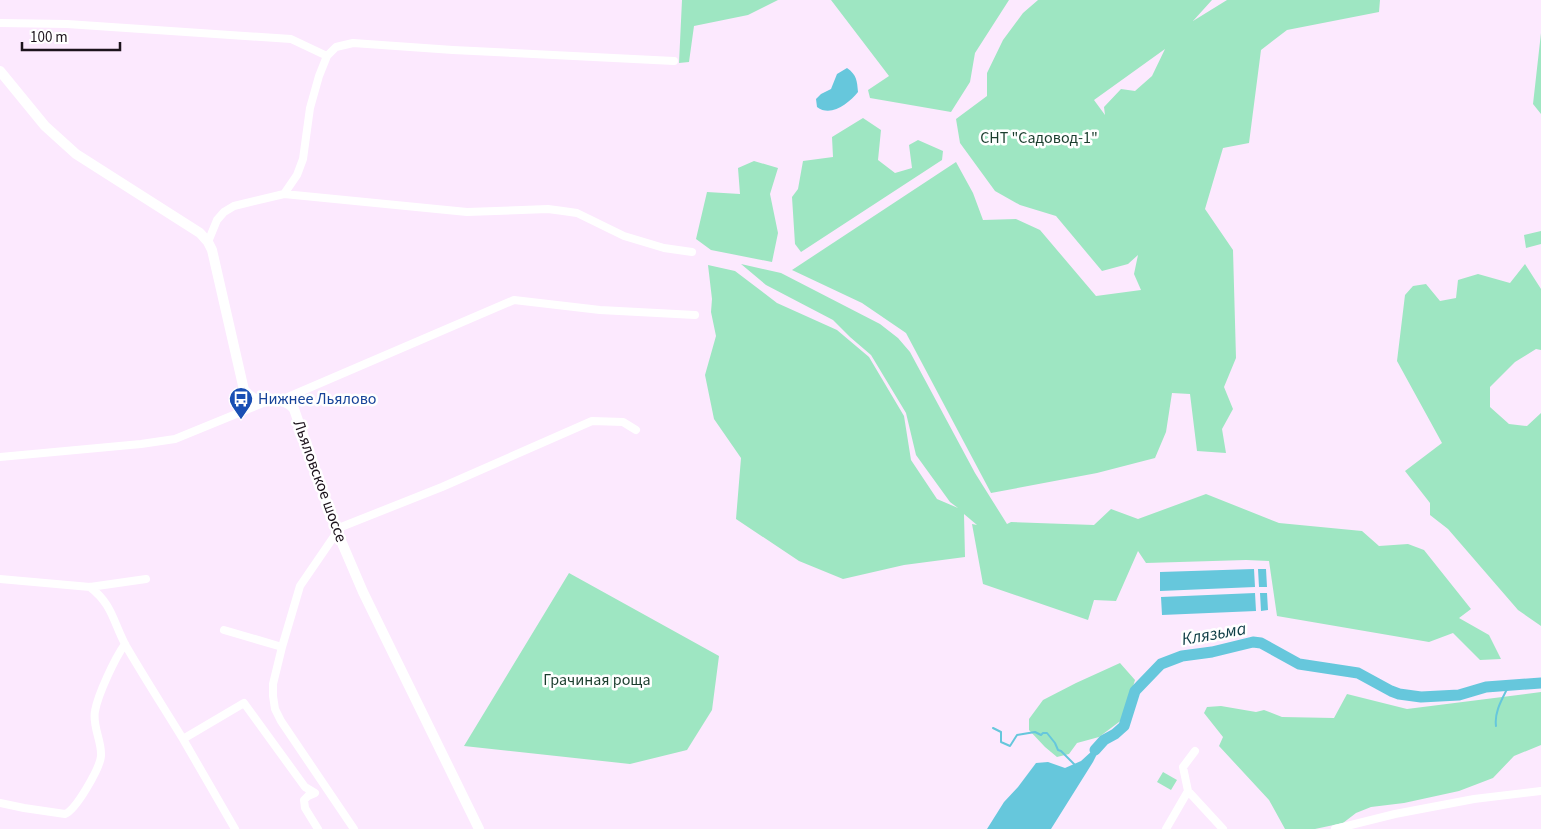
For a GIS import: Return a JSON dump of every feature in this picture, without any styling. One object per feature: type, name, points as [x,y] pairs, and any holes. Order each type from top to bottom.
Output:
[{"type":"street","points":[[0,23],[67,24],[291,39],[327,56]]},
{"type":"street","points":[[284,194],[296,176],[303,159],[310,108],[319,76],[327,56],[336,48],[353,43],[674,61]]},
{"type":"street","points":[[0,71],[45,126],[76,154],[200,233],[208,242],[216,266],[244,390],[257,400],[281,400],[514,300],[600,310],[695,315]]},
{"type":"street","points":[[208,242],[217,220],[224,212],[234,206],[284,194],[467,212],[548,209],[563,211],[577,213],[624,236],[664,248],[692,252]]},
{"type":"street","points":[[0,457],[175,439],[270,400]]},
{"type":"street","name":"Льяловское шоссе","points":[[281,400],[290,404],[294,409],[337,531],[363,592],[479,829]]},
{"type":"street","points":[[354,829],[275,710],[273,696],[273,684],[282,646],[300,586],[337,531],[592,421],[623,422],[636,430]]},
{"type":"street","points":[[0,579],[90,587],[146,579]]},
{"type":"street","points":[[90,587],[107,603],[125,644],[236,829]]},
{"type":"street","points":[[224,630],[282,646]]},
{"type":"street","points":[[0,803],[65,814],[72,809],[84,794],[101,758],[95,713],[97,703],[118,654],[125,644]]},
{"type":"street","points":[[183,739],[244,703],[305,787],[315,793],[304,800],[305,808],[318,829]]},
{"type":"street","points":[[1195,751],[1183,767],[1188,791],[1223,829]]},
{"type":"street","points":[[1166,829],[1188,791]]},
{"type":"street","points":[[1335,829],[1396,814],[1474,799],[1541,791]]},
{"type":"green space","points":[[682,0],[778,0],[748,15],[694,26],[689,62],[679,63]]},
{"type":"green space","points":[[831,0],[1009,0],[975,53],[970,82],[951,112],[870,98],[868,90],[889,76]]},
{"type":"green space","name":"СНТ \"Садовод-1\"","points":[[1038,0],[1212,0],[1193,21],[1227,0],[1380,0],[1379,12],[1287,30],[1261,50],[1249,143],[1223,148],[1205,209],[1233,250],[1236,358],[1224,387],[1233,409],[1222,429],[1226,453],[1197,451],[1190,394],[1172,393],[1166,432],[1155,458],[1097,473],[991,493],[906,333],[862,303],[792,270],[956,162],[973,193],[983,220],[1016,219],[1040,230],[1096,296],[1141,290],[1134,274],[1138,255],[1128,264],[1102,271],[1056,216],[1020,205],[995,191],[960,143],[956,119],[987,96],[987,73],[1003,40],[1023,13]],"holes":[[[1165,49],[1152,76],[1135,91],[1121,89],[1104,107],[1105,115],[1094,100]]]},
{"type":"green space","points":[[1541,33],[1541,114],[1533,104]]},
{"type":"green space","points":[[863,118],[881,130],[878,160],[895,173],[912,168],[909,145],[918,140],[943,151],[942,160],[801,252],[795,244],[792,197],[798,189],[803,161],[833,157],[832,137]]},
{"type":"green space","points":[[754,161],[778,168],[770,194],[778,233],[772,262],[711,250],[696,239],[707,192],[740,194],[738,168]]},
{"type":"green space","points":[[1541,231],[1541,244],[1526,248],[1524,235]]},
{"type":"green space","points":[[741,264],[781,273],[880,324],[898,338],[910,352],[975,473],[1007,524],[1011,522],[1094,525],[1111,509],[1138,519],[1206,494],[1279,523],[1362,531],[1379,546],[1408,544],[1424,550],[1471,609],[1459,618],[1489,635],[1501,659],[1480,660],[1453,633],[1429,642],[1277,616],[1269,561],[1146,563],[1138,551],[1116,601],[1094,600],[1088,620],[983,584],[972,524],[977,525],[964,514],[965,557],[904,565],[843,579],[799,561],[736,519],[741,458],[714,419],[705,375],[716,336],[711,312],[712,299],[708,265],[735,271],[777,303],[837,330],[869,357],[904,416],[911,460],[937,499],[958,508],[950,502],[916,455],[906,413],[871,355],[833,320],[766,285]]},
{"type":"green space","points":[[1525,264],[1541,289],[1541,350],[1536,349],[1515,362],[1490,387],[1490,407],[1509,424],[1527,426],[1541,413],[1541,626],[1518,610],[1448,529],[1430,515],[1430,503],[1405,471],[1442,443],[1397,361],[1405,295],[1413,286],[1426,284],[1440,301],[1456,298],[1458,280],[1478,274],[1510,283]]},
{"type":"green space","name":"Грачиная роща","points":[[569,573],[719,656],[712,710],[687,750],[630,764],[464,746]]},
{"type":"green space","points":[[1120,663],[1135,680],[1123,719],[1099,737],[1077,743],[1069,754],[1057,757],[1029,730],[1029,719],[1043,700]]},
{"type":"green space","points":[[1541,692],[1541,745],[1514,756],[1493,778],[1459,791],[1404,803],[1371,807],[1356,813],[1343,823],[1315,829],[1285,829],[1269,800],[1219,746],[1223,737],[1204,713],[1207,707],[1221,706],[1256,712],[1264,710],[1282,717],[1334,718],[1347,694],[1407,709]]},
{"type":"green space","points":[[1163,772],[1177,780],[1171,790],[1157,782]]},
{"type":"water","points":[[847,68],[856,78],[858,92],[850,101],[834,110],[822,110],[817,107],[816,99],[831,89],[837,74]]},
{"type":"water","points":[[1254,569],[1255,587],[1160,591],[1160,572]]},
{"type":"water","points":[[1258,569],[1266,569],[1267,587],[1259,587]]},
{"type":"water","points":[[1255,593],[1256,611],[1162,615],[1161,597]]},
{"type":"water","points":[[1260,593],[1267,593],[1268,610],[1261,611]]},
{"type":"water","points":[[1104,740],[1093,762],[1051,829],[987,829],[1004,802],[1036,763],[1048,762],[1065,768],[1081,761]]},
{"type":"waterway","name":"Клязьма","points":[[1095,750],[1104,740],[1124,726],[1135,691],[1161,664],[1182,656],[1212,652],[1253,642],[1261,643],[1299,664],[1358,673],[1399,694],[1421,697],[1459,695],[1486,687],[1541,683]]},
{"type":"waterway","points":[[1496,726],[1498,710],[1509,685]]},
{"type":"waterway","points":[[993,728],[1001,732],[1001,742],[1010,746],[1017,735],[1035,732],[1041,735],[1047,733],[1058,750],[1076,766]]},
{"type":"place","name":"Нижнее Льялово","points":[[241,420]]}]
